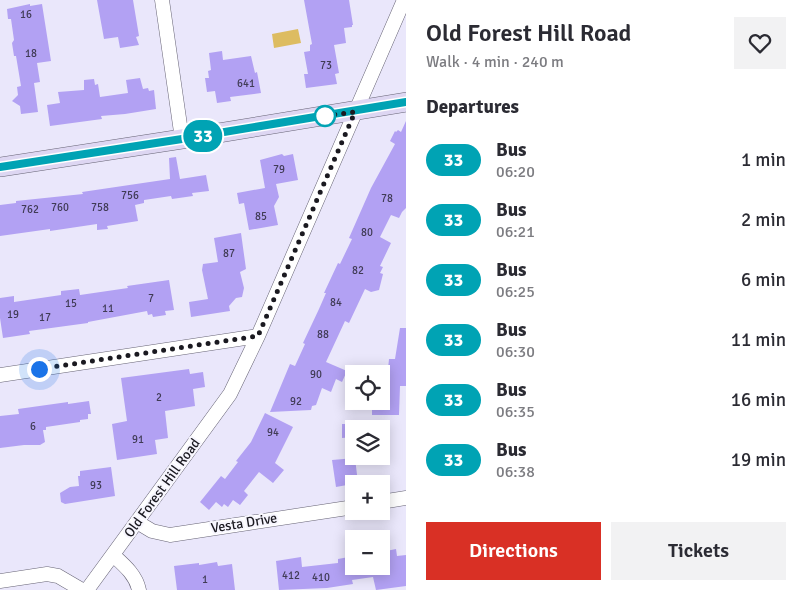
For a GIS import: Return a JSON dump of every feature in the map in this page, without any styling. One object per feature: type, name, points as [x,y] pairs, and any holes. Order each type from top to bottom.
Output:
[{"type":"street","points":[[162,0],[182,139]]},
{"type":"street","name":"Old Forest Hill Road","points":[[87,590],[230,394],[258,336],[404,0]]},
{"type":"street","points":[[0,167],[355,112],[406,102]]},
{"type":"street","points":[[0,375],[258,336]]},
{"type":"street","points":[[390,501],[406,498]]},
{"type":"street","name":"Vesta Drive","points":[[137,522],[152,531],[170,535],[345,507]]},
{"type":"street","points":[[113,555],[129,569],[139,590]]},
{"type":"street","points":[[0,581],[47,574],[58,576],[82,590]]},
{"type":"shaded area","points":[[298,29],[301,43],[274,48],[272,34]]},
{"type":"building","points":[[97,0],[133,0],[139,36],[136,37],[139,45],[120,48],[118,37],[104,39]]},
{"type":"building","points":[[304,0],[349,0],[353,25],[352,27],[344,28],[346,43],[334,45],[339,73],[335,74],[337,84],[306,88],[304,74],[308,74],[304,52],[310,51],[310,45],[312,44]]},
{"type":"building","points":[[30,4],[30,6],[42,4],[51,61],[37,63],[40,82],[34,83],[38,112],[21,114],[20,106],[12,101],[18,95],[17,87],[21,86],[12,43],[14,40],[11,19],[8,19],[7,9]]},
{"type":"building","points":[[222,51],[223,60],[251,56],[255,73],[257,72],[261,93],[230,97],[231,101],[217,103],[215,91],[207,92],[205,78],[209,78],[208,71],[211,70],[209,53]]},
{"type":"building","points":[[140,78],[143,89],[154,90],[156,109],[101,116],[102,119],[50,126],[47,105],[60,103],[58,92],[84,90],[84,80],[94,79],[95,85],[98,84],[100,97],[128,93],[126,80]]},
{"type":"building","points":[[406,121],[406,208],[399,218],[391,215],[380,237],[391,243],[380,266],[383,267],[380,273],[383,274],[379,290],[371,292],[365,289],[349,323],[345,321],[326,362],[345,370],[342,382],[336,379],[331,392],[322,388],[316,405],[312,406],[311,410],[270,412],[290,364],[295,366],[305,344],[303,343],[326,293],[324,293],[352,239],[349,238],[371,188],[395,144],[390,141],[395,131],[401,132]]},
{"type":"building","points":[[282,154],[284,156],[293,154],[298,180],[276,184],[279,197],[274,206],[278,225],[249,230],[244,203],[239,204],[237,193],[265,188],[260,160]]},
{"type":"building","points":[[176,157],[180,179],[206,175],[209,191],[192,193],[193,196],[172,199],[171,196],[144,200],[144,203],[135,205],[138,221],[107,226],[108,229],[97,230],[97,224],[0,236],[0,205],[16,203],[16,201],[83,194],[82,192],[170,179],[169,158]]},
{"type":"building","points":[[241,233],[246,269],[240,272],[244,288],[242,297],[236,298],[229,306],[230,311],[191,317],[189,302],[208,299],[202,270],[203,264],[218,262],[214,238]]},
{"type":"building","points":[[169,280],[174,310],[165,311],[166,315],[153,317],[152,314],[148,315],[147,311],[88,323],[29,331],[30,334],[3,338],[0,298],[14,296],[14,302],[61,295],[61,291],[79,289],[80,295]]},
{"type":"building","points":[[400,328],[406,328],[406,386],[400,386],[399,415],[372,415],[372,410],[390,410],[390,365],[388,365],[389,359],[395,359]]},
{"type":"building","points":[[189,369],[190,374],[203,372],[205,387],[193,389],[195,406],[165,411],[168,438],[155,440],[157,454],[117,460],[112,424],[127,421],[121,378]]},
{"type":"building","points":[[89,401],[91,414],[88,414],[88,419],[46,427],[46,430],[43,430],[45,442],[40,445],[0,448],[0,416],[19,414],[18,409]]},
{"type":"building","points":[[265,413],[293,427],[275,463],[284,470],[273,483],[259,472],[244,491],[248,495],[240,505],[233,500],[228,507],[224,504],[222,507],[216,502],[209,510],[200,502],[221,476],[225,479],[238,462],[236,461],[251,442]]},
{"type":"building","points":[[342,424],[345,424],[345,438],[342,438]]},
{"type":"building","points":[[345,459],[345,465],[356,465],[357,475],[345,475],[345,485],[336,487],[332,460]]},
{"type":"building","points":[[111,467],[115,496],[65,504],[61,502],[60,493],[70,487],[79,486],[78,476],[80,476],[80,471]]},
{"type":"building","points":[[396,549],[397,556],[406,555],[406,586],[376,590],[373,577],[352,580],[353,584],[327,588],[279,590],[276,561],[301,557],[302,567],[338,563],[338,559],[345,558],[345,575],[390,575],[390,550]]},
{"type":"building","points":[[217,562],[218,566],[232,564],[235,590],[177,590],[174,566]]},
{"type":"bus line","name":"33","points":[[0,167],[355,112],[406,102]]},
{"type":"route","points":[[39,369],[258,336],[355,112],[325,116]]}]
